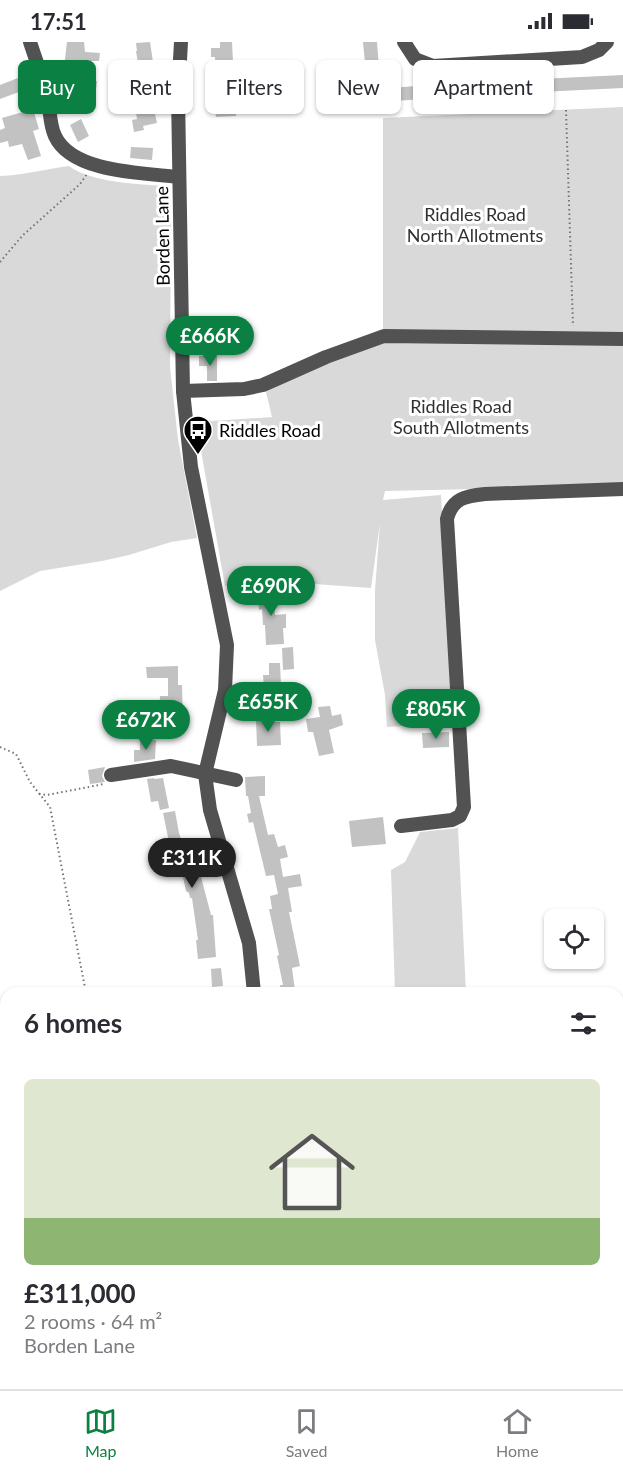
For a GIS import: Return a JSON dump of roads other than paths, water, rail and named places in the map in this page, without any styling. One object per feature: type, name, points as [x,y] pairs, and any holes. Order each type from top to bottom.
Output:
[{"type":"street","points":[[30,42],[48,98],[54,134],[65,148],[80,159],[92,164],[130,172],[179,177]]},
{"type":"street","name":"Borden Lane","points":[[181,42],[177,95],[183,391],[191,467],[227,645],[225,690],[205,774],[210,810],[249,943],[253,987]]},
{"type":"street","points":[[404,42],[415,59],[433,66],[582,57],[600,50],[607,42]]},
{"type":"street","points":[[183,391],[244,389],[263,385],[326,357],[384,336],[623,339]]},
{"type":"street","points":[[401,826],[452,820],[460,816],[464,807],[448,511],[465,496],[623,489]]},
{"type":"street","points":[[111,775],[171,766],[236,780]]},
{"type":"place","name":"Riddles Road","points":[[198,456]]},
{"type":"park label","name":"Riddles Road North Allotments","points":[[475,224]]},
{"type":"park label","name":"Riddles Road South Allotments","points":[[461,416]]}]
